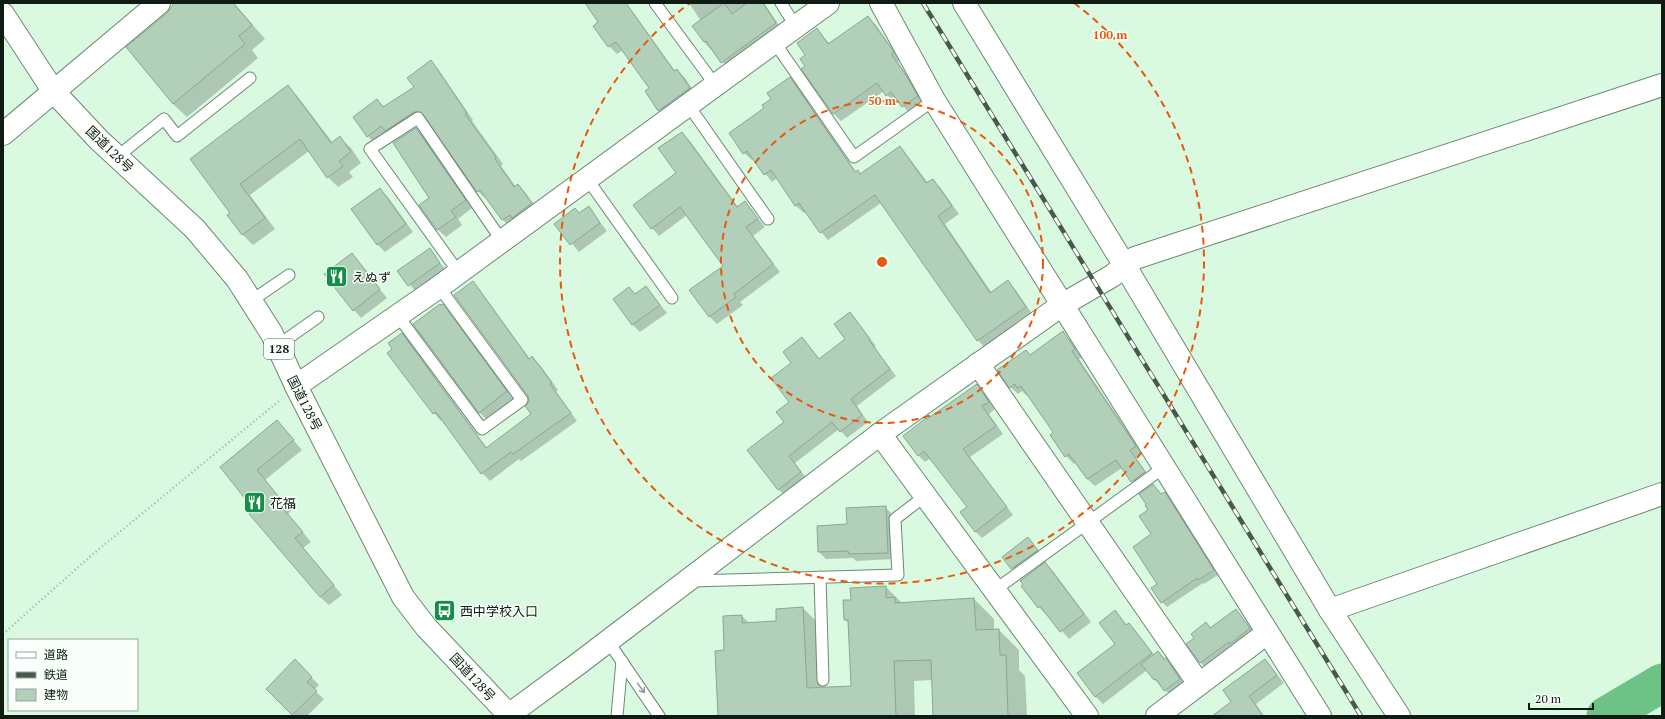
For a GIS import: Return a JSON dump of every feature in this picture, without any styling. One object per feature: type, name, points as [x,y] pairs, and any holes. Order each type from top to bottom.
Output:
[{"type":"main road","points":[[3,134],[159,3]]},
{"type":"main road","points":[[296,386],[439,288],[828,3]]},
{"type":"main road","points":[[881,3],[934,100],[1163,468],[1320,716]]},
{"type":"main road","points":[[964,3],[1125,266],[1330,610],[1400,716]]},
{"type":"main road","name":"国道128号","points":[[3,14],[54,92],[117,157],[195,229],[237,278],[272,334],[296,386],[403,597],[426,627],[508,716]]},
{"type":"main road","points":[[508,716],[880,434],[1062,305],[1112,276],[1135,258],[1662,85]]},
{"type":"main road","points":[[978,364],[1199,684]]},
{"type":"main road","points":[[880,434],[1087,716]]},
{"type":"main road","points":[[1330,610],[1662,494]]},
{"type":"main road","points":[[1157,716],[1267,633]]},
{"type":"lane","points":[[655,3],[716,86]]},
{"type":"lane","points":[[781,3],[796,26]]},
{"type":"lane","points":[[775,43],[854,157],[934,100]]},
{"type":"lane","points":[[117,157],[164,119],[177,136],[250,78]]},
{"type":"lane","points":[[689,106],[768,219]]},
{"type":"lane","points":[[459,272],[370,149],[418,118],[502,241]]},
{"type":"lane","points":[[588,180],[672,298]]},
{"type":"lane","points":[[251,301],[289,275]]},
{"type":"lane","points":[[398,316],[482,429],[522,400],[439,288]]},
{"type":"lane","points":[[277,346],[318,317]]},
{"type":"lane","points":[[995,590],[1163,468]]},
{"type":"lane","points":[[687,581],[898,575],[895,519],[925,496]]},
{"type":"lane","points":[[820,577],[823,680]]},
{"type":"lane","points":[[608,641],[659,716]]},
{"type":"lane","points":[[617,716],[622,661]]},
{"type":"path","points":[[3,634],[93,554],[296,386]]},
{"type":"building","points":[[174,3],[233,3],[252,25],[239,36],[245,44],[173,104],[126,47],[167,13]]},
{"type":"building","points":[[585,3],[626,3],[674,71],[677,69],[690,88],[658,111],[645,91],[649,88],[616,42],[608,47],[593,26],[598,22]]},
{"type":"building","points":[[724,3],[732,14],[747,3],[763,3],[776,23],[721,63],[706,41],[704,42],[692,26]]},
{"type":"building","points":[[868,16],[894,52],[891,54],[918,96],[902,107],[891,92],[886,96],[877,83],[833,114],[801,69],[805,66],[800,59],[805,55],[797,43],[817,28],[828,44]]},
{"type":"building","points":[[431,60],[467,113],[465,114],[496,157],[495,159],[514,187],[518,184],[532,203],[512,218],[510,215],[502,220],[480,190],[477,192],[421,112],[414,112],[385,131],[381,126],[367,137],[353,117],[377,99],[383,107],[414,87],[407,78]]},
{"type":"building","points":[[790,77],[855,172],[858,170],[860,174],[900,146],[926,183],[933,179],[952,206],[938,216],[990,293],[1008,280],[1026,307],[977,341],[875,195],[820,233],[799,203],[795,206],[771,170],[764,175],[747,151],[743,154],[729,133],[764,108],[762,105],[771,99],[767,93]]},
{"type":"building","points":[[288,85],[331,143],[340,136],[351,152],[339,161],[343,166],[327,178],[300,139],[240,184],[265,218],[242,235],[227,215],[230,213],[190,159]]},
{"type":"building","points":[[416,128],[466,200],[451,211],[456,217],[437,230],[419,205],[429,198],[393,143]]},
{"type":"building","points":[[682,132],[737,207],[745,201],[758,219],[746,227],[773,264],[734,294],[736,297],[709,317],[689,290],[723,266],[680,207],[651,229],[633,205],[676,173],[658,148]]},
{"type":"building","points":[[380,188],[406,224],[377,245],[351,209]]},
{"type":"building","points":[[589,206],[600,223],[570,245],[554,224],[575,208],[579,213]]},
{"type":"building","points":[[430,248],[440,263],[408,286],[397,271]]},
{"type":"building","points":[[352,253],[380,289],[353,311],[324,274]]},
{"type":"building","points":[[473,281],[529,359],[532,356],[552,383],[550,384],[571,413],[513,454],[511,452],[481,474],[436,412],[433,414],[387,353],[392,349],[388,343],[402,333],[486,448],[531,414],[525,406],[529,402],[528,396],[454,295]]},
{"type":"building","points":[[646,286],[660,305],[632,325],[613,299],[629,287],[635,294]]},
{"type":"building","points":[[440,304],[443,304],[507,391],[479,413],[413,324]]},
{"type":"building","points":[[850,312],[890,369],[851,399],[862,415],[840,432],[832,422],[789,456],[801,472],[778,490],[747,450],[784,422],[776,412],[789,402],[771,378],[791,363],[783,352],[802,337],[819,359],[845,339],[834,324]]},
{"type":"building","points":[[1063,331],[1075,349],[1072,351],[1136,446],[1130,450],[1145,472],[1131,482],[1116,460],[1087,479],[1069,454],[1065,457],[1050,435],[1053,432],[1021,386],[1017,388],[1015,384],[1009,388],[997,370],[1026,350],[1030,355]]},
{"type":"building","points":[[977,384],[989,402],[982,406],[996,426],[963,449],[1007,507],[975,532],[960,512],[967,507],[924,451],[918,456],[903,436],[926,418],[927,419]]},
{"type":"building","points":[[277,420],[294,440],[257,470],[283,502],[280,505],[303,532],[295,538],[334,585],[320,597],[249,514],[254,510],[220,467]]},
{"type":"building","points":[[1153,484],[1161,494],[1165,492],[1214,570],[1198,580],[1197,578],[1161,603],[1151,588],[1157,584],[1133,547],[1151,534],[1139,516],[1148,510],[1139,494]]},
{"type":"building","points":[[886,506],[888,553],[849,554],[848,551],[818,552],[817,526],[847,524],[846,508]]},
{"type":"building","points":[[1028,537],[1038,550],[1011,569],[1002,557]]},
{"type":"building","points":[[1045,562],[1084,614],[1060,632],[1040,606],[1038,608],[1021,586],[1023,584],[1020,581]]},
{"type":"building","points":[[886,586],[886,598],[895,597],[895,603],[974,598],[976,630],[999,629],[1000,655],[1006,655],[1008,716],[933,716],[931,660],[894,661],[896,716],[718,716],[715,651],[724,650],[723,616],[742,615],[742,623],[776,621],[776,609],[803,607],[807,688],[851,686],[848,620],[844,620],[843,600],[851,600],[850,588]]},
{"type":"building","points":[[1236,609],[1250,628],[1230,644],[1229,642],[1200,663],[1186,644],[1194,638],[1191,634],[1206,622],[1210,628]]},
{"type":"building","points":[[1115,610],[1126,625],[1129,623],[1152,653],[1095,697],[1077,673],[1115,644],[1099,623]]},
{"type":"building","points":[[1158,651],[1164,659],[1166,658],[1180,679],[1164,691],[1156,679],[1154,680],[1141,664]]},
{"type":"building","points":[[295,659],[312,677],[307,682],[317,691],[292,715],[266,689]]},
{"type":"building","points":[[1265,659],[1277,675],[1249,696],[1263,716],[1212,716],[1231,702],[1223,690]]},
{"type":"waterway","points":[[1606,716],[1662,683]]},
{"type":"railway","points":[[923,3],[1361,716]]},
{"type":"place","name":"えぬず","points":[[336,277]]},
{"type":"place","name":"花福","points":[[255,503]]},
{"type":"place","name":"西中学校入口","points":[[445,611]]}]
